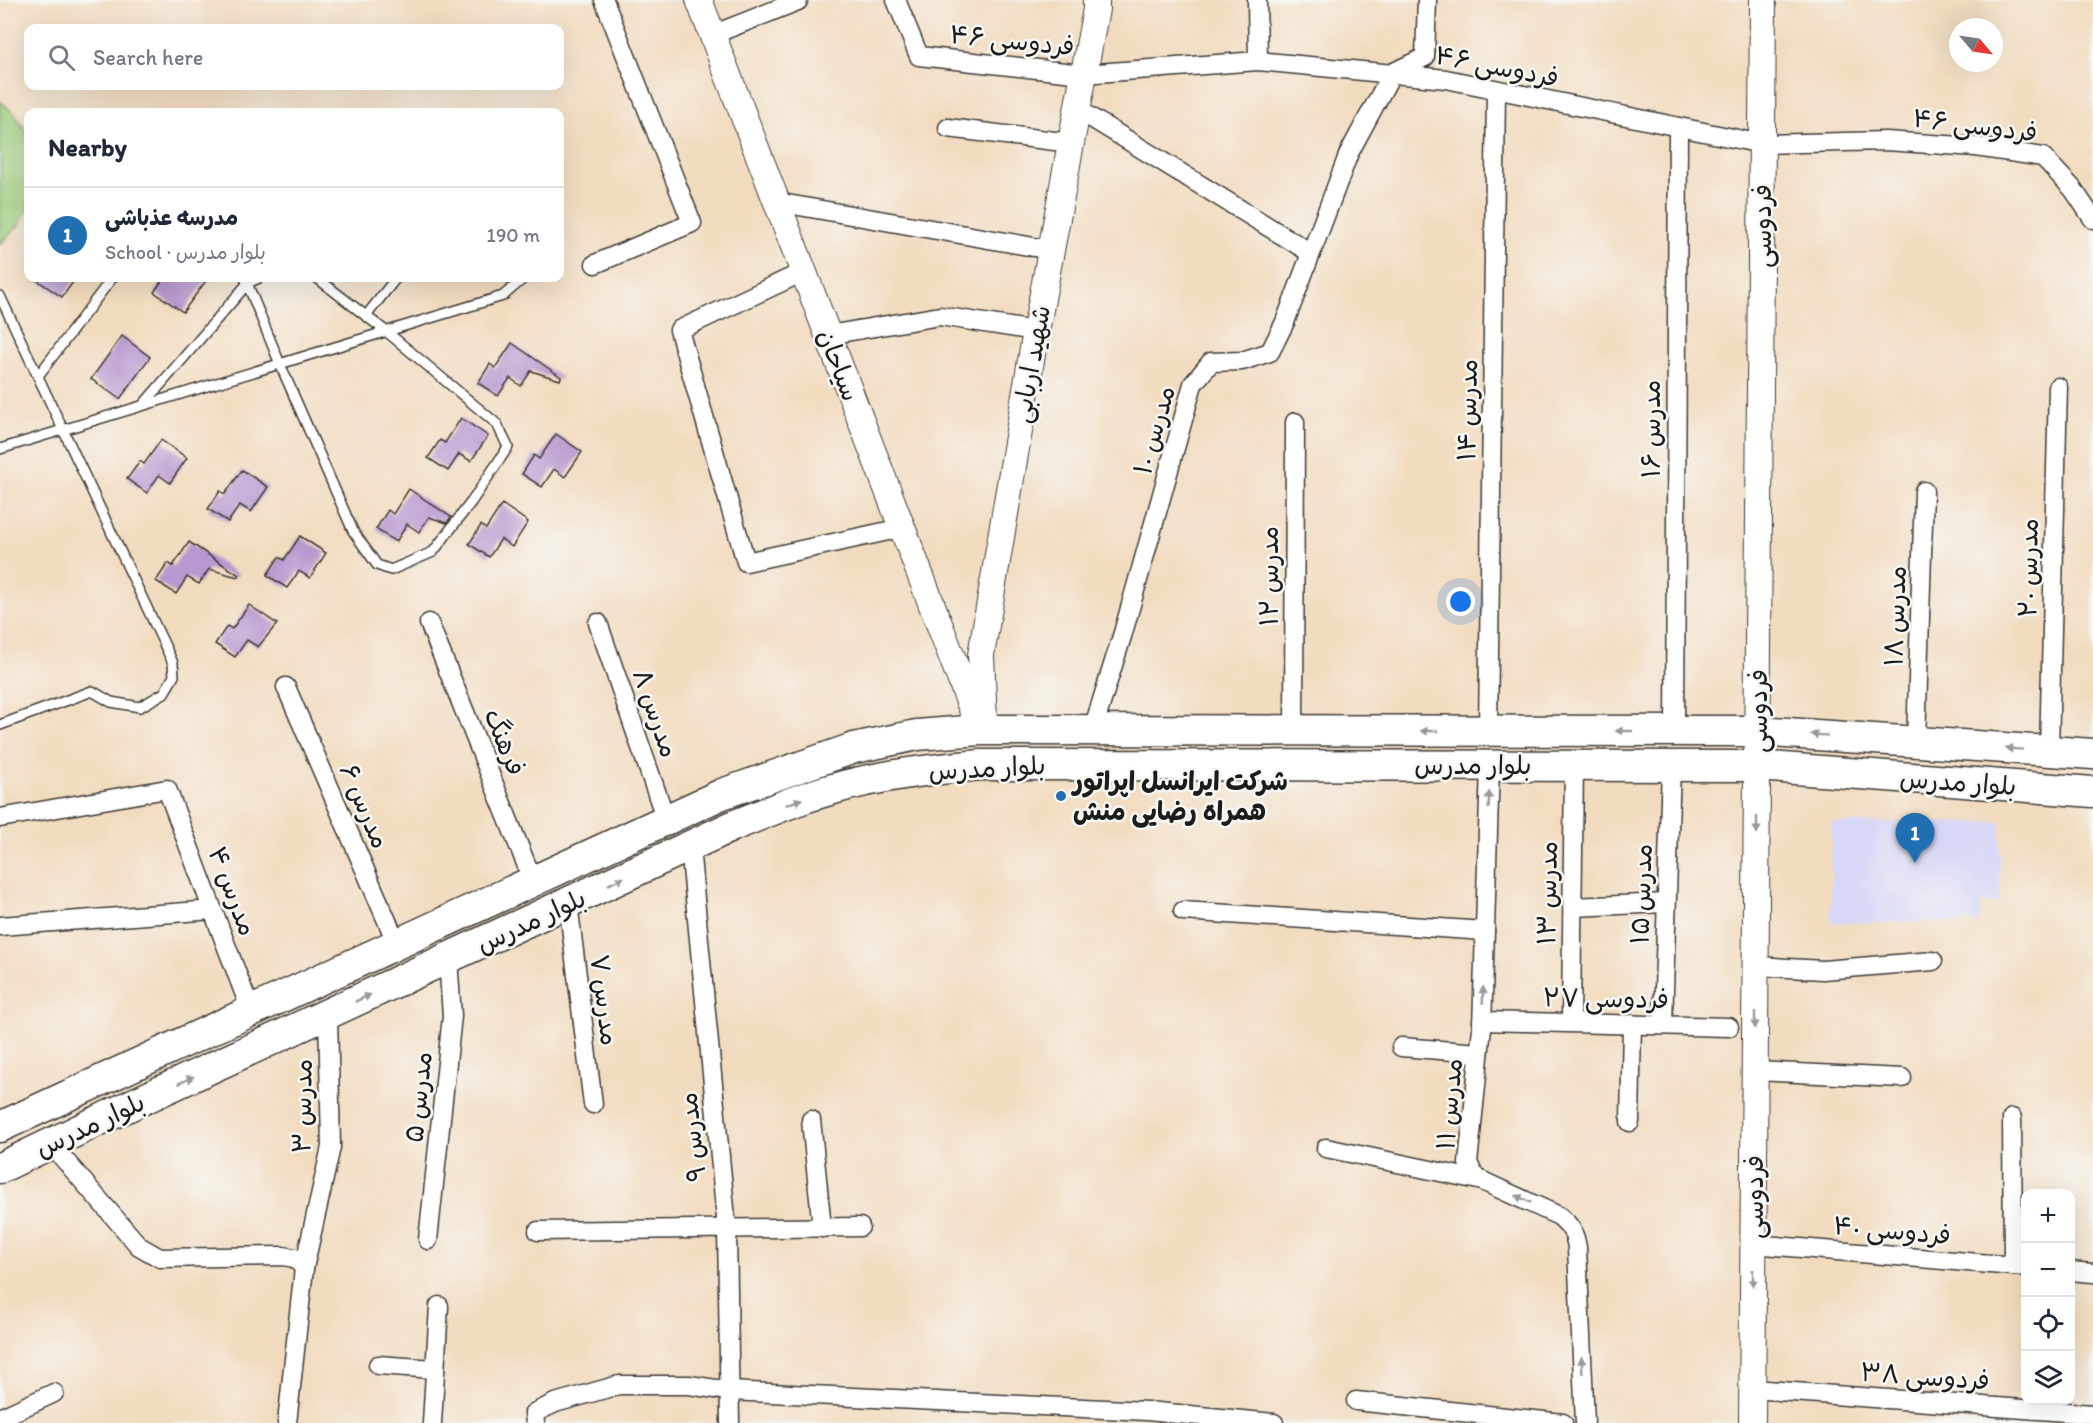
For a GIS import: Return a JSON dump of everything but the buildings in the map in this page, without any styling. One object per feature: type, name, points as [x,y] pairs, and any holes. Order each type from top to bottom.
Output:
[{"type":"main road","name":"بلوار مدرس","points":[[0,1127],[722,794],[855,748],[917,735],[982,730],[1093,729],[1758,731],[2093,754]]},
{"type":"main road","name":"بلوار مدرس","points":[[0,1168],[735,825],[806,798],[867,781],[923,770],[981,765],[1757,766],[2093,792]]},
{"type":"main road","points":[[126,1069],[140,1101]]},
{"type":"street","points":[[595,264],[692,223],[604,0]]},
{"type":"street","name":"سیاحان","points":[[699,0],[902,528],[971,676]]},
{"type":"street","name":"فردوسی ۴۶","points":[[896,0],[920,56],[1083,74],[1258,61],[1446,79],[1762,144],[1886,141],[1976,147],[2043,157],[2073,189],[2093,219]]},
{"type":"street","name":"شهید اربابی","points":[[982,730],[971,676],[981,655],[1036,331],[1096,0]]},
{"type":"street","points":[[1257,0],[1258,61]]},
{"type":"street","points":[[1392,74],[1425,57],[1427,0]]},
{"type":"street","name":"فردوسی","points":[[1752,1423],[1763,0]]},
{"type":"street","points":[[712,35],[798,1]]},
{"type":"street","name":"مدرس ۱۰","points":[[1093,729],[1123,633],[1193,384],[1211,362],[1242,361],[1270,352],[1285,322],[1349,153],[1392,74]]},
{"type":"street","name":"مدرس ۱۴","points":[[1488,731],[1496,90]]},
{"type":"street","points":[[1077,109],[1311,253]]},
{"type":"street","points":[[948,128],[1071,143]]},
{"type":"street","name":"مدرس ۱۶","points":[[1675,731],[1678,128]]},
{"type":"street","points":[[776,202],[1051,250]]},
{"type":"street","points":[[803,272],[679,330],[746,562],[902,528]]},
{"type":"street","points":[[828,335],[940,316],[1036,331]]},
{"type":"street","name":"مدرس ۲۰","points":[[2049,751],[2058,387]]},
{"type":"street","name":"مدرس ۱۲","points":[[1294,422],[1294,730]]},
{"type":"street","name":"مدرس ۱۸","points":[[1916,742],[1924,491]]},
{"type":"street","name":"فرهنگ","points":[[429,623],[533,881]]},
{"type":"street","name":"مدرس ۸","points":[[598,623],[666,820]]},
{"type":"street","name":"مدرس ۶","points":[[286,687],[397,944]]},
{"type":"street","name":"مدرس ۱۱","points":[[1490,765],[1482,1021],[1468,1163],[1474,1175],[1559,1216],[1574,1234],[1577,1248],[1585,1423]]},
{"type":"street","name":"مدرس ۱۳","points":[[1571,1022],[1574,765]]},
{"type":"street","name":"مدرس ۱۵","points":[[1663,1024],[1671,766]]},
{"type":"street","name":"مدرس ۴","points":[[0,818],[167,789],[251,1011]]},
{"type":"street","name":"مدرس ۹","points":[[690,847],[727,1229],[730,1423]]},
{"type":"street","name":"مدرس ۷","points":[[568,903],[592,1104]]},
{"type":"street","points":[[1572,907],[1666,903]]},
{"type":"street","points":[[0,926],[213,910]]},
{"type":"street","points":[[1184,911],[1485,931]]},
{"type":"street","name":"مدرس ۵","points":[[428,1240],[452,1016],[448,959]]},
{"type":"street","points":[[1756,966],[1823,970],[1933,961]]},
{"type":"street","name":"مدرس ۳","points":[[287,1423],[304,1268],[331,1147],[328,1014]]},
{"type":"street","name":"فردوسی ۲۷","points":[[1482,1021],[1729,1027]]},
{"type":"street","points":[[1630,1122],[1632,1024]]},
{"type":"street","points":[[1401,1047],[1479,1053]]},
{"type":"street","points":[[1755,1071],[1902,1078]]},
{"type":"street","points":[[2012,1118],[2019,1266]]},
{"type":"street","points":[[811,1120],[822,1228]]},
{"type":"street","points":[[50,1143],[139,1246],[160,1258],[283,1256],[295,1258],[304,1268]]},
{"type":"street","points":[[1326,1148],[1483,1181]]},
{"type":"street","points":[[538,1231],[860,1227]]},
{"type":"street","name":"فردوسی ۴۰","points":[[1753,1244],[2019,1266]]},
{"type":"street","points":[[2075,1271],[2093,1272]]},
{"type":"street","points":[[432,1423],[439,1306]]},
{"type":"street","points":[[378,1365],[435,1369]]},
{"type":"street","points":[[535,1423],[534,1413],[555,1403],[619,1385],[689,1385],[729,1391],[1024,1414],[1147,1411],[1274,1423]]},
{"type":"street","name":"فردوسی ۳۸","points":[[1752,1389],[2093,1414]]},
{"type":"street","points":[[0,1418],[54,1393]]},
{"type":"street","points":[[1356,1401],[1563,1423]]},
{"type":"lane","points":[[38,376],[109,282]]},
{"type":"lane","points":[[143,405],[244,282]]},
{"type":"lane","points":[[247,282],[353,531],[377,565],[391,570],[433,552],[472,501],[508,447],[497,424],[387,332],[322,282]]},
{"type":"lane","points":[[366,316],[393,282]]},
{"type":"lane","points":[[0,448],[503,296],[519,282]]},
{"type":"lane","points":[[0,296],[173,663],[174,676],[164,693],[140,706],[111,702],[92,691],[0,725]]},
{"type":"shaded area","points":[[2000,822],[2000,903],[1980,903],[1980,922],[1831,923],[1831,823]]},
{"type":"green space","points":[[0,101],[15,114],[24,129],[24,216],[19,225],[0,244]]},
{"type":"place","name":"شرکت ایرانسل اپراتور همراه رضایی منش","points":[[1061,796]]},
{"type":"place","name":"مدرسه عذباشی","points":[[1915,863]]}]
